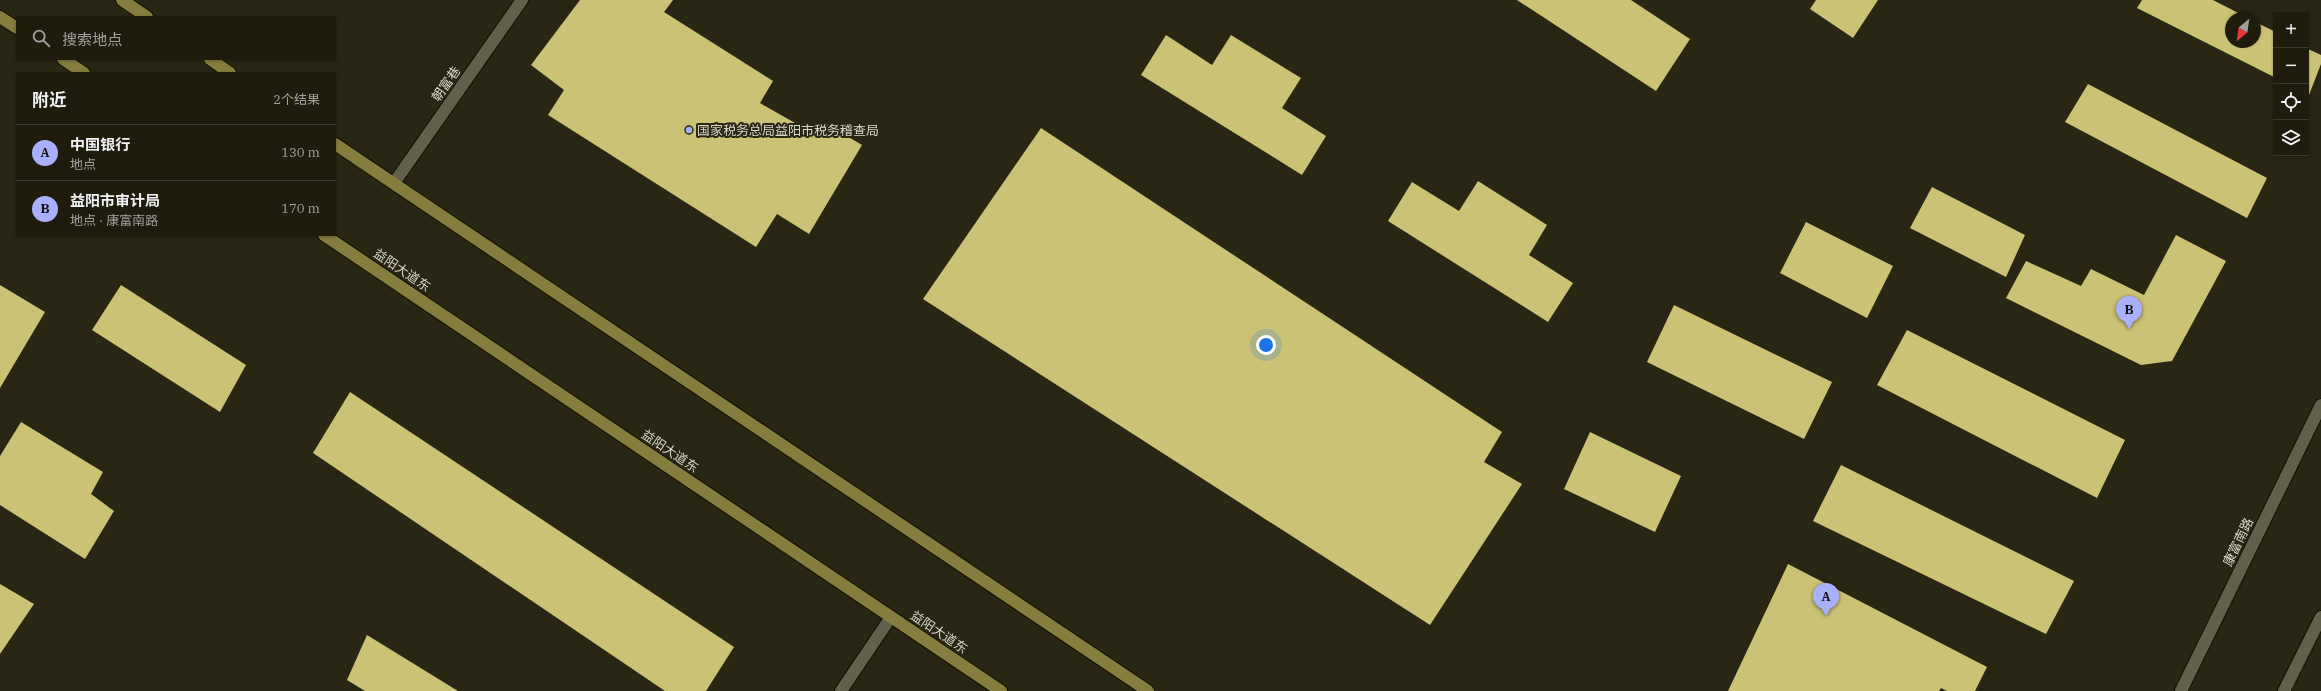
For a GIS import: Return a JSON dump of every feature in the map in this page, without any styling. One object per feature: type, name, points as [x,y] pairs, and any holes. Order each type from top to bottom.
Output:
[{"type":"main road","points":[[122,0],[146,16]]},
{"type":"main road","name":"朝富巷","points":[[394,183],[522,0]]},
{"type":"main road","points":[[0,17],[16,27]]},
{"type":"main road","points":[[64,60],[82,72]]},
{"type":"main road","points":[[211,60],[229,72]]},
{"type":"main road","points":[[336,145],[1148,691]]},
{"type":"main road","name":"益阳大道东","points":[[325,236],[1001,691]]},
{"type":"main road","name":"康富南路","points":[[2181,691],[2321,405]]},
{"type":"main road","points":[[2284,691],[2321,616]]},
{"type":"main road","points":[[841,691],[892,617]]},
{"type":"building","name":"国家税务总局益阳市税务稽查局","points":[[580,0],[673,0],[664,12],[773,81],[760,103],[818,136],[825,123],[862,145],[809,234],[777,214],[756,247],[548,115],[564,90],[531,65]]},
{"type":"building","points":[[1517,0],[1631,0],[1690,39],[1656,91]]},
{"type":"building","points":[[1816,0],[1878,0],[1853,38],[1810,9]]},
{"type":"building","points":[[2142,0],[2213,0],[2236,12],[2225,12],[2225,48],[2261,48],[2261,25],[2273,31],[2273,76],[2137,8]]},
{"type":"building","points":[[1166,35],[1212,65],[1231,35],[1301,78],[1282,108],[1326,136],[1302,175],[1141,75]]},
{"type":"building","points":[[2309,49],[2321,55],[2321,64],[2309,95]]},
{"type":"building","points":[[2088,84],[2267,178],[2247,218],[2065,122]]},
{"type":"building","points":[[1041,128],[1502,432],[1484,462],[1522,484],[1430,625],[923,299]]},
{"type":"building","points":[[1478,181],[1547,225],[1529,255],[1573,283],[1548,322],[1388,221],[1412,182],[1459,211]]},
{"type":"building","points":[[1932,187],[2025,235],[2006,277],[1910,228]]},
{"type":"building","points":[[1806,222],[1893,266],[1867,318],[1780,273]]},
{"type":"building","points":[[2176,235],[2226,261],[2172,361],[2141,365],[2006,298],[2026,261],[2081,286],[2091,269],[2144,295]]},
{"type":"building","points":[[0,285],[45,312],[0,388]]},
{"type":"building","points":[[121,285],[246,365],[220,412],[92,330]]},
{"type":"building","points":[[1674,305],[1832,382],[1804,439],[1647,362]]},
{"type":"building","points":[[1907,330],[2125,440],[2097,498],[1877,385]]},
{"type":"building","points":[[350,392],[734,647],[706,691],[665,691],[313,453]]},
{"type":"building","points":[[21,422],[103,472],[91,494],[114,511],[85,559],[0,505],[0,456]]},
{"type":"building","points":[[1590,432],[1681,476],[1655,532],[1564,489]]},
{"type":"building","points":[[1841,465],[2074,581],[2046,634],[1813,521]]},
{"type":"building","points":[[1788,564],[1987,667],[1975,691],[1947,691],[1941,688],[1939,691],[1728,691]]},
{"type":"building","points":[[0,584],[34,604],[0,654]]},
{"type":"building","points":[[367,635],[458,691],[365,691],[347,680]]},
{"type":"place","name":"国家税务总局益阳市税务稽查局","points":[[689,130]]},
{"type":"place","name":"益阳市审计局","points":[[2129,329]]},
{"type":"place","name":"中国银行","points":[[1826,616]]}]
